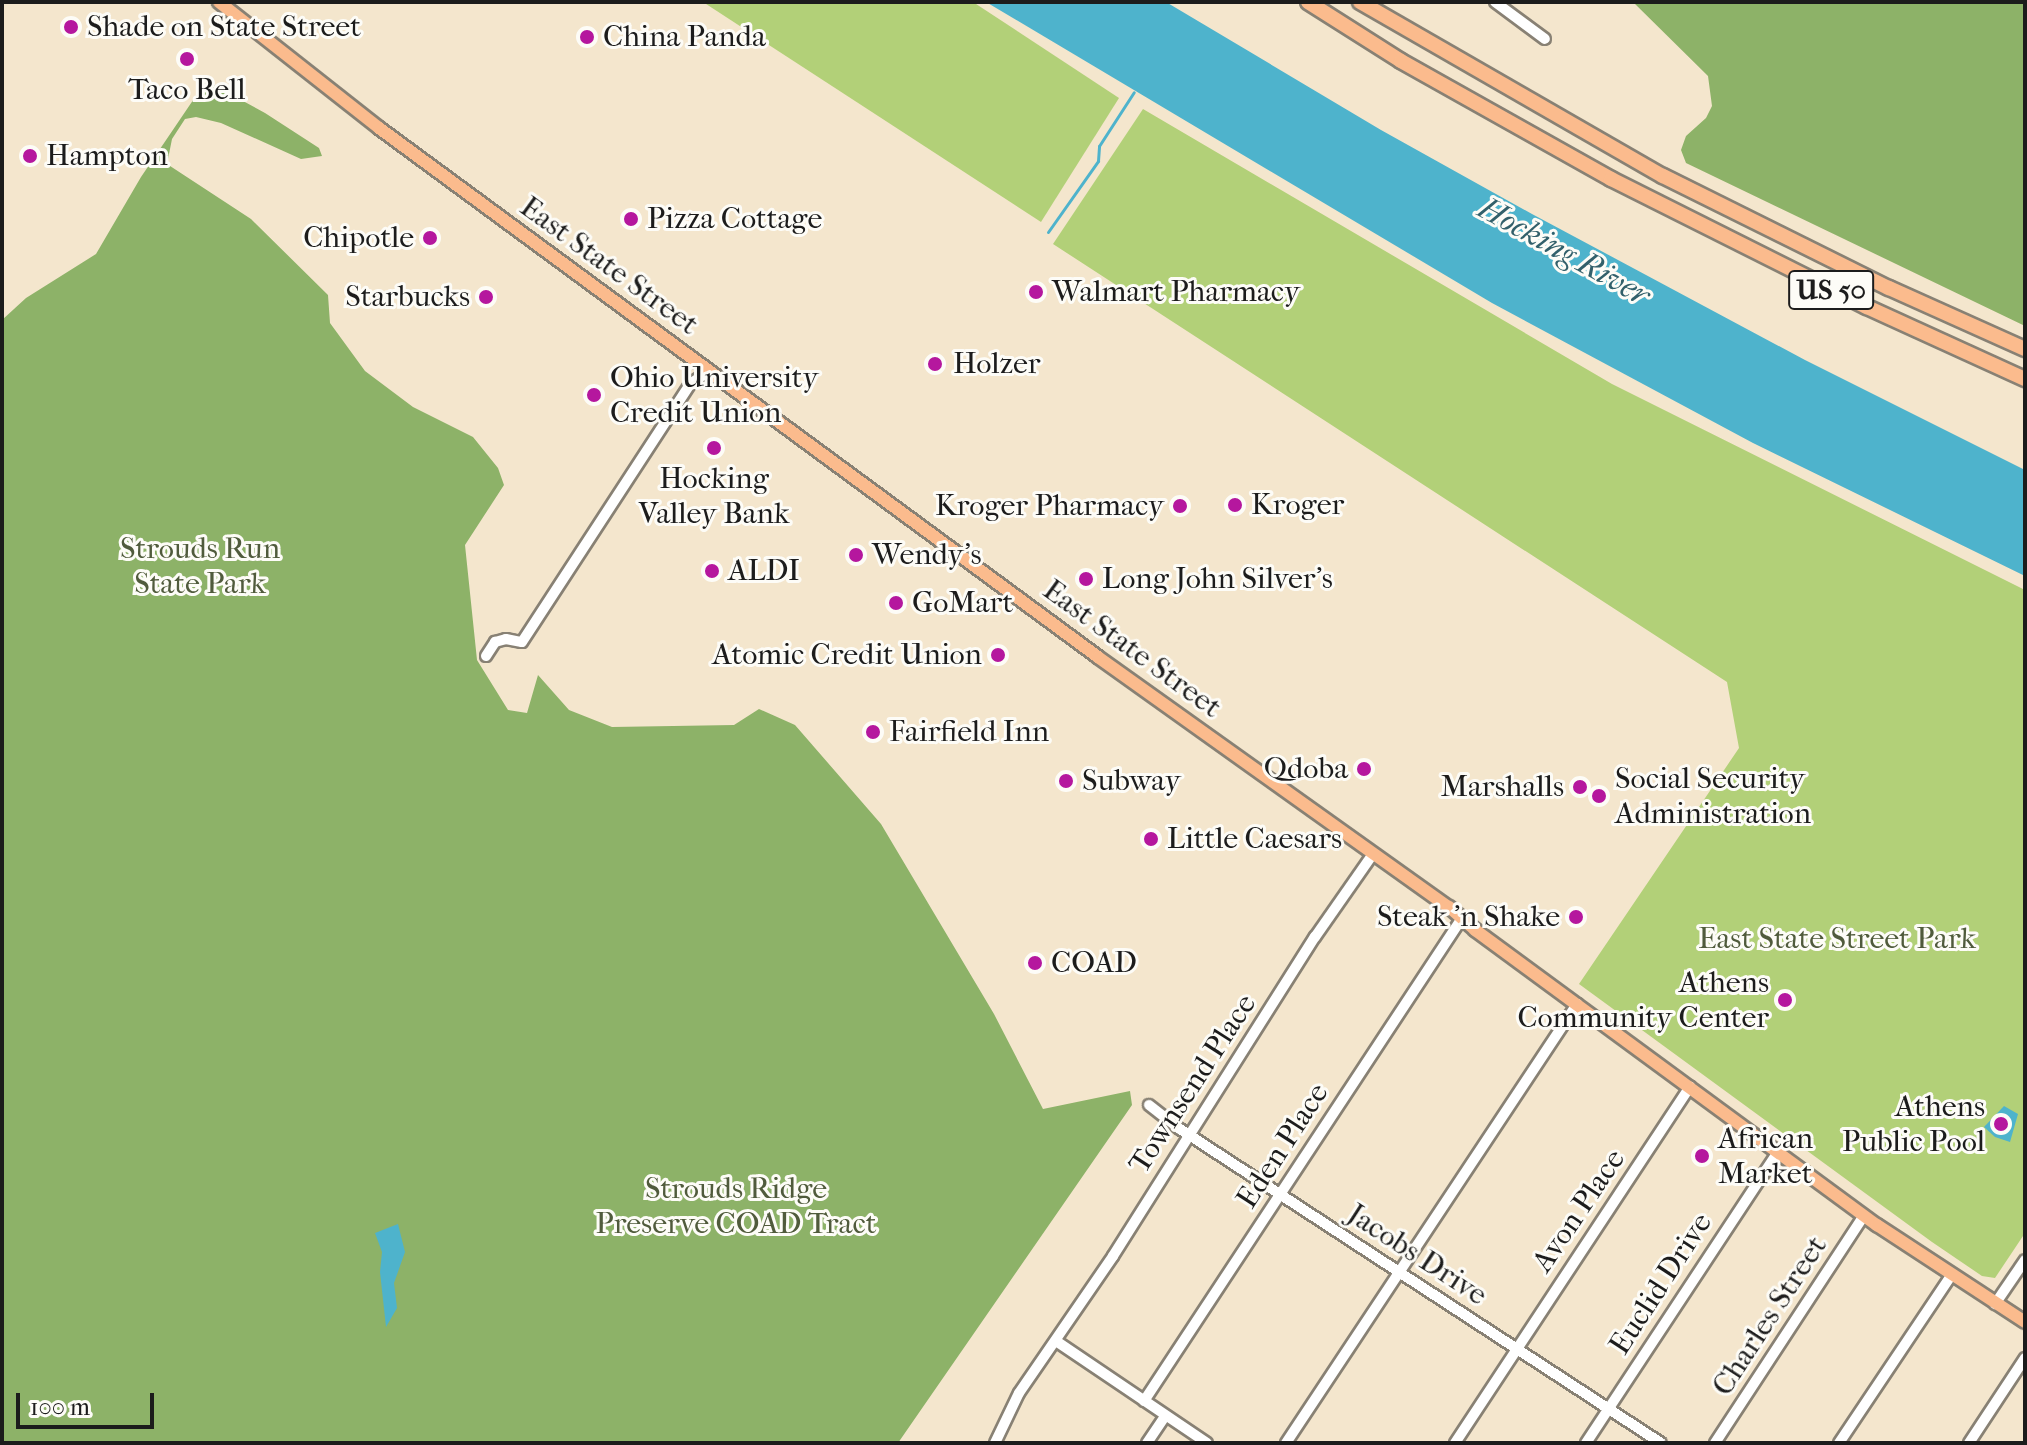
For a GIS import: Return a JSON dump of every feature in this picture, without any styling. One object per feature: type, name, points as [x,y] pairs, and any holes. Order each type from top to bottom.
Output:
[{"type":"highway","name":"US 50","points":[[1308,2],[1401,61],[1611,179],[1867,307],[2025,379]]},
{"type":"highway","name":"US 50","points":[[1360,2],[1554,116],[1676,183],[1889,288],[2025,349]]},
{"type":"main road","name":"East State Street","points":[[219,2],[379,128],[708,372],[1462,918],[1864,1215],[1951,1276],[2025,1322]]},
{"type":"street","points":[[1495,2],[1545,39]]},
{"type":"street","points":[[486,656],[495,642],[506,639],[522,642],[690,384],[708,372]]},
{"type":"street","name":"Townsend Place","points":[[995,1443],[1010,1408],[1373,854]]},
{"type":"street","name":"Eden Place","points":[[1144,1401],[1462,918]]},
{"type":"street","points":[[1286,1443],[1577,1004]]},
{"type":"street","name":"Avon Place","points":[[1455,1443],[1690,1087]]},
{"type":"street","name":"Jacobs Drive","points":[[1149,1105],[1661,1443]]},
{"type":"street","name":"Euclid Drive","points":[[1586,1443],[1778,1152]]},
{"type":"street","name":"Charles Street","points":[[1715,1443],[1864,1215]]},
{"type":"street","points":[[1995,1304],[2025,1260]]},
{"type":"street","points":[[1839,1443],[1951,1276]]},
{"type":"street","points":[[1056,1341],[1207,1443]]},
{"type":"street","points":[[1969,1443],[2025,1358]]},
{"type":"street","points":[[1147,1443],[1165,1416]]},
{"type":"green space","points":[[703,2],[973,2],[1119,98],[1041,222]]},
{"type":"green space","points":[[1633,2],[2025,2],[2025,326],[1686,163],[1681,150],[1686,136],[1706,118],[1712,106],[1708,76]]},
{"type":"green space","points":[[206,81],[265,113],[319,148],[322,156],[301,159],[221,123],[196,117],[185,119],[172,139],[167,164],[251,219],[328,295],[330,323],[365,371],[413,407],[473,437],[498,468],[504,485],[465,545],[477,660],[508,710],[527,713],[538,675],[569,710],[612,727],[734,725],[759,709],[795,725],[881,824],[994,1014],[1043,1109],[1130,1091],[1132,1105],[898,1443],[2,1443],[2,320],[26,298],[96,254],[141,177]]},
{"type":"green space","name":"East State Street Park","points":[[1143,109],[1612,384],[2025,590],[2025,1233],[1995,1278],[1982,1276],[1932,1242],[1579,984],[1739,748],[1727,682],[1053,244]]},
{"type":"water","name":"Hocking River","points":[[986,2],[1166,2],[1381,130],[1532,214],[1805,360],[2025,470],[2025,576],[1753,443],[1492,303]]},
{"type":"water","name":"Athens Public Pool","points":[[2004,1106],[2018,1114],[2010,1142],[1995,1137],[1984,1127]]},
{"type":"water","points":[[398,1224],[405,1252],[394,1283],[397,1308],[386,1327],[380,1272],[382,1252],[375,1233]]},
{"type":"waterway","points":[[1048,232],[1098,161],[1099,146],[1134,92]]},
{"type":"place","name":"Shade on State Street","points":[[71,27]]},
{"type":"place","name":"China Panda","points":[[587,37]]},
{"type":"place","name":"Taco Bell","points":[[187,59]]},
{"type":"place","name":"Hampton","points":[[30,156]]},
{"type":"place","name":"Pizza Cottage","points":[[631,219]]},
{"type":"place","name":"Chipotle","points":[[430,238]]},
{"type":"place","name":"Walmart Pharmacy","points":[[1036,292]]},
{"type":"place","name":"Starbucks","points":[[486,297]]},
{"type":"place","name":"Holzer","points":[[935,364]]},
{"type":"place","name":"Ohio University Credit Union","points":[[594,395]]},
{"type":"place","name":"Hocking Valley Bank","points":[[714,448]]},
{"type":"place","name":"Kroger","points":[[1235,505]]},
{"type":"place","name":"Kroger Pharmacy","points":[[1180,506]]},
{"type":"place","name":"Wendy's","points":[[856,555]]},
{"type":"place","name":"ALDI","points":[[712,571]]},
{"type":"place","name":"Long John Silver's","points":[[1086,579]]},
{"type":"place","name":"GoMart","points":[[896,603]]},
{"type":"place","name":"Atomic Credit Union","points":[[998,655]]},
{"type":"place","name":"Fairfield Inn","points":[[873,732]]},
{"type":"place","name":"Qdoba","points":[[1364,769]]},
{"type":"place","name":"Subway","points":[[1066,781]]},
{"type":"place","name":"Marshalls","points":[[1580,787]]},
{"type":"place","name":"Social Security Administration","points":[[1599,796]]},
{"type":"place","name":"Little Caesars","points":[[1151,839]]},
{"type":"place","name":"Steak 'n Shake","points":[[1576,917]]},
{"type":"place","name":"COAD","points":[[1035,963]]},
{"type":"place","name":"Athens Community Center","points":[[1785,1000]]},
{"type":"place","name":"Athens Public Pool","points":[[2001,1124]]},
{"type":"place","name":"African Market","points":[[1702,1156]]},
{"type":"park label","name":"Strouds Run State Park","points":[[200,566]]},
{"type":"park label","name":"Strouds Ridge Preserve COAD Tract","points":[[736,1206]]}]
